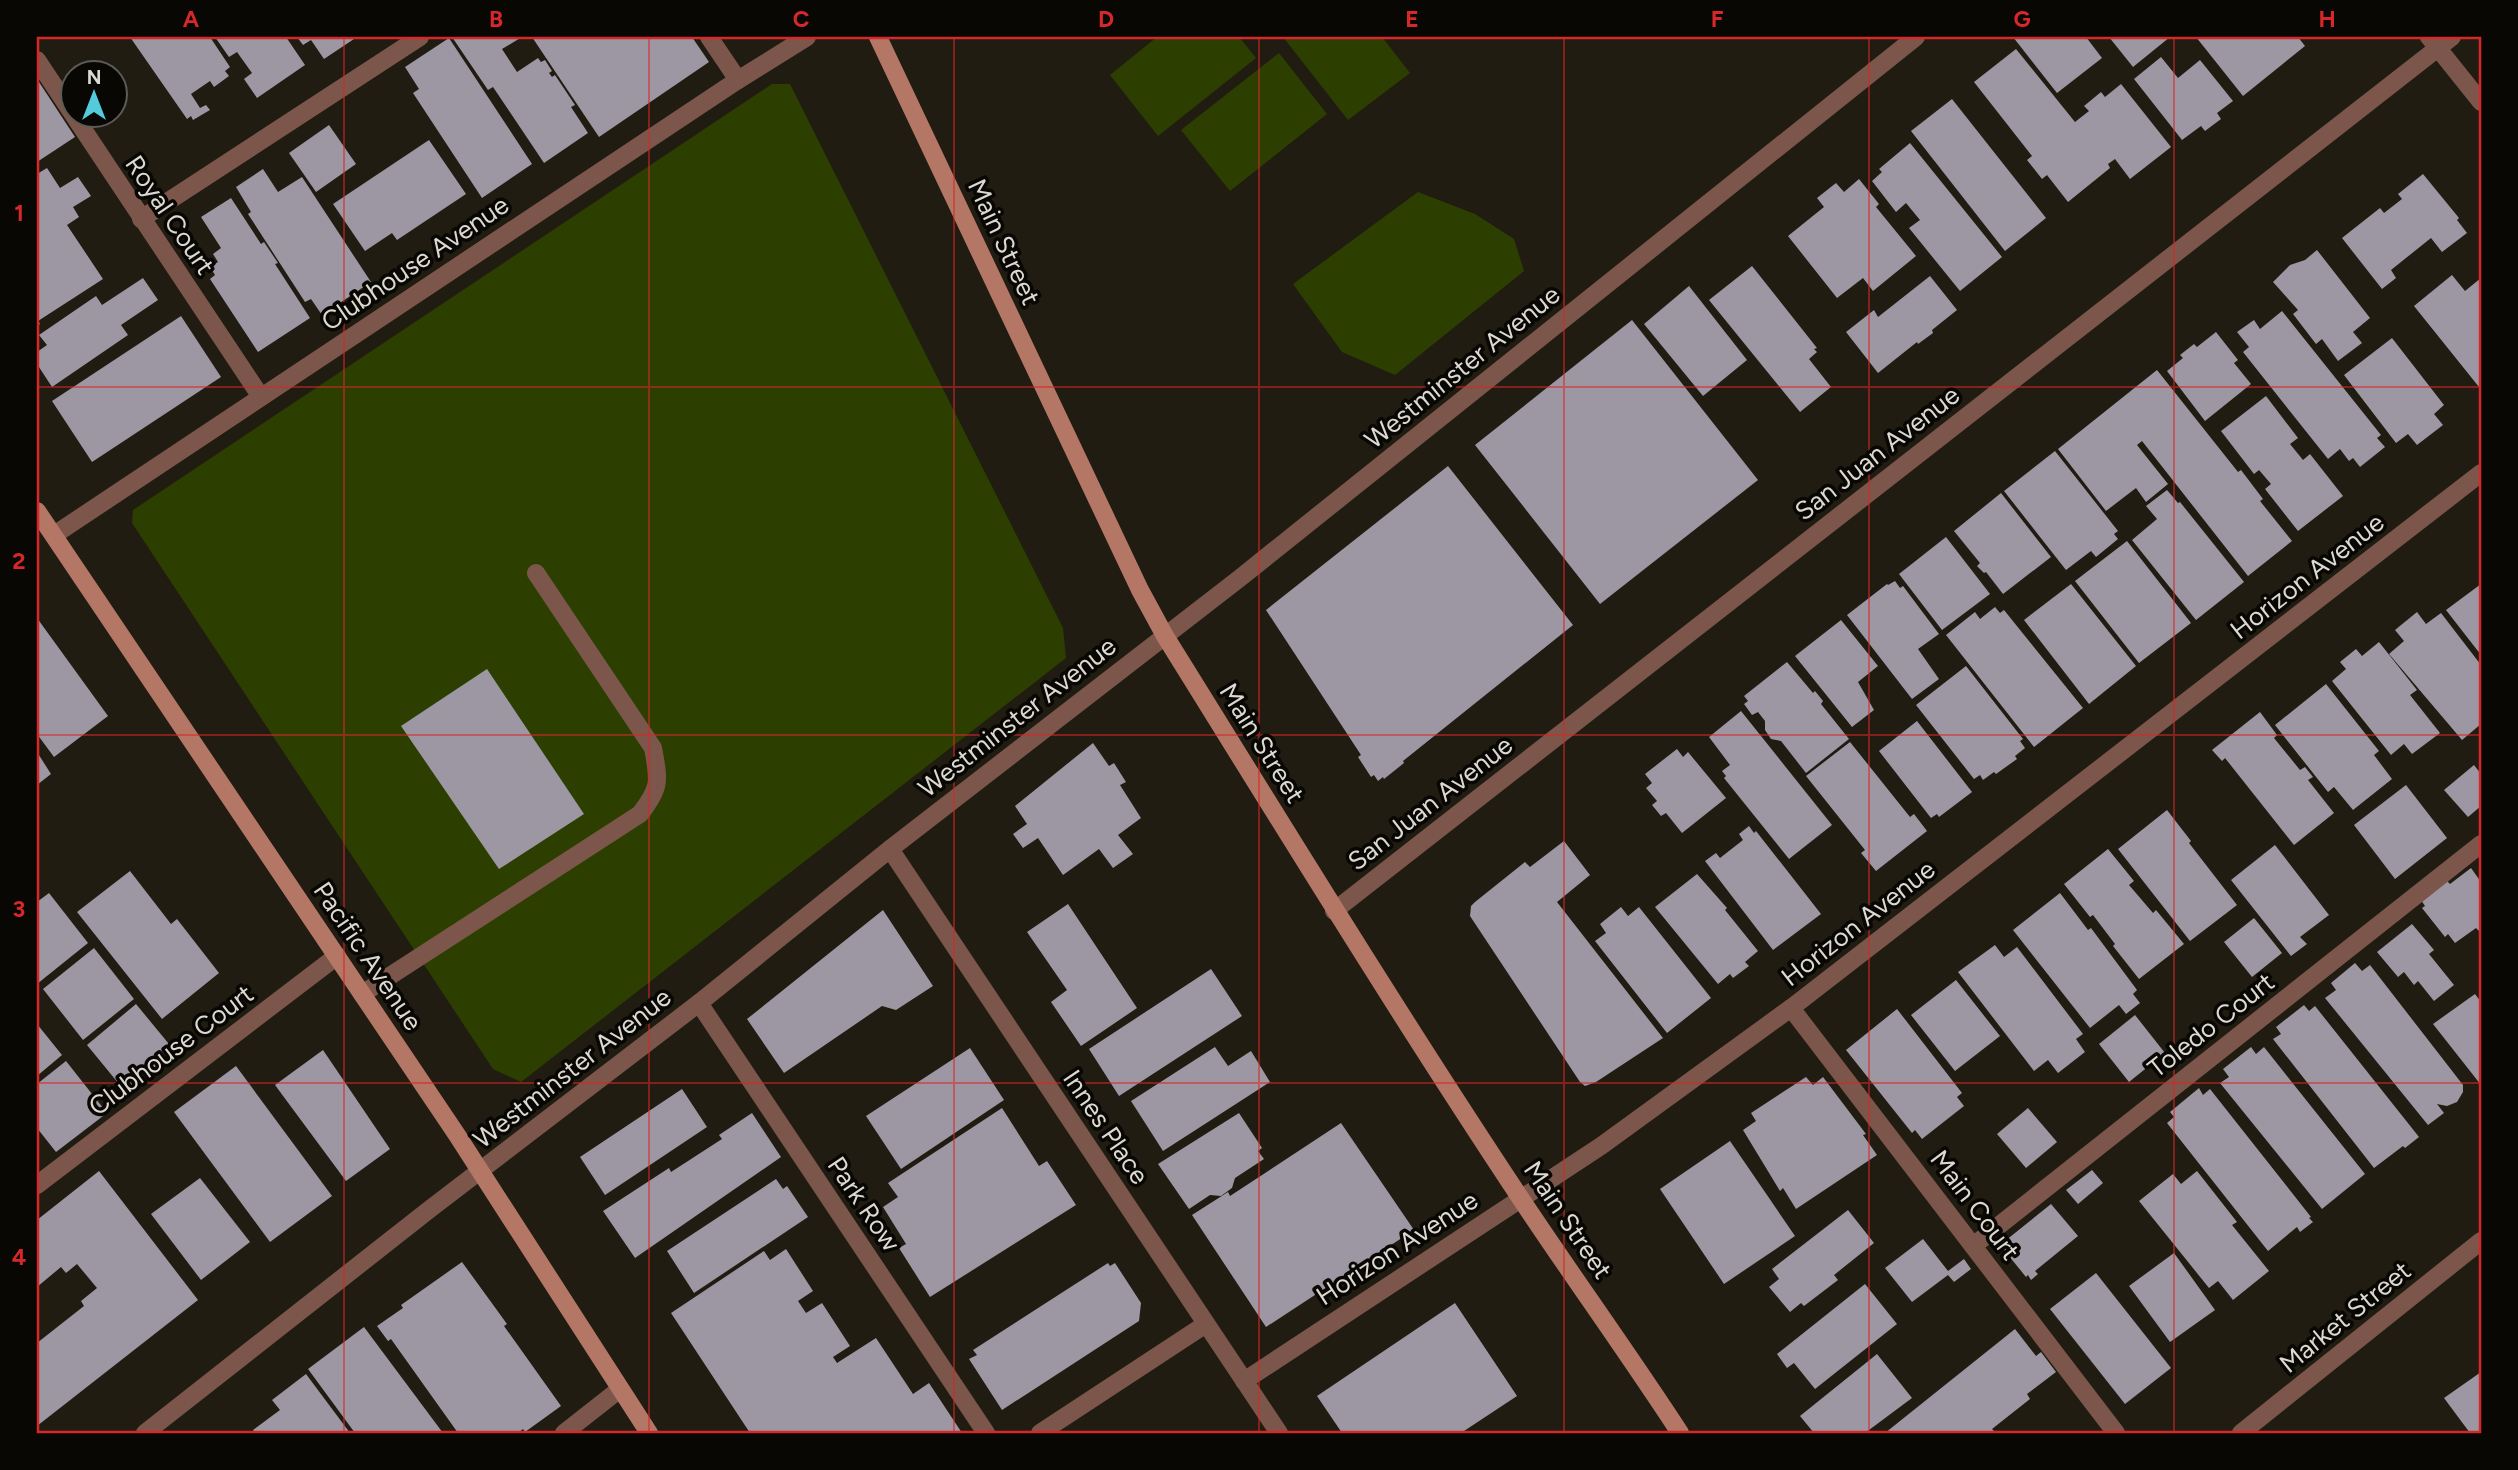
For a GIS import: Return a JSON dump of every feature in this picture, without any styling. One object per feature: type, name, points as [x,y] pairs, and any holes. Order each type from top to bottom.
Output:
[{"type":"street","points":[[141,219],[420,37]]},
{"type":"street","points":[[709,37],[738,80]]},
{"type":"street","name":"Clubhouse Avenue","points":[[54,535],[738,80],[807,37]]},
{"type":"street","name":"Main Street","points":[[878,37],[1140,590],[1165,636],[1334,911],[1520,1198],[1680,1433]]},
{"type":"street","name":"Westminster Avenue","points":[[145,1433],[699,1003],[890,849],[1165,636],[1916,37]]},
{"type":"street","points":[[2439,40],[2481,102]]},
{"type":"street","name":"San Juan Avenue","points":[[1334,911],[2439,40]]},
{"type":"street","name":"Royal Court","points":[[37,60],[261,397]]},
{"type":"street","name":"Horizon Avenue","points":[[1244,1381],[1601,1146],[1791,1008],[2481,473]]},
{"type":"street","name":"Pacific Avenue","points":[[37,511],[481,1171],[649,1433]]},
{"type":"street","points":[[362,994],[640,814],[655,795],[658,776],[653,748],[536,573]]},
{"type":"street","name":"Toledo Court","points":[[1973,1246],[2481,844]]},
{"type":"street","name":"Innes Place","points":[[890,849],[1279,1433]]},
{"type":"street","name":"Clubhouse Court","points":[[37,1185],[337,956]]},
{"type":"street","name":"Park Row","points":[[699,1003],[986,1433]]},
{"type":"street","name":"Main Court","points":[[1791,1008],[2116,1433]]},
{"type":"street","name":"Market Street","points":[[2241,1433],[2481,1241]]},
{"type":"street","points":[[1040,1433],[1206,1324]]},
{"type":"street","points":[[564,1433],[620,1389]]},
{"type":"green space","points":[[1157,37],[1239,37],[1256,58],[1158,136],[1110,75]]},
{"type":"green space","points":[[1283,37],[1382,37],[1410,73],[1348,120]]},
{"type":"green space","points":[[1279,53],[1327,114],[1230,191],[1181,130]]},
{"type":"green space","points":[[772,84],[790,84],[1063,628],[1066,658],[521,1082],[493,1069],[132,523],[133,510]]},
{"type":"green space","points":[[1418,192],[1475,214],[1514,239],[1524,271],[1395,375],[1342,352],[1293,284]]},
{"type":"building","points":[[130,37],[210,37],[230,67],[225,71],[229,76],[214,87],[210,81],[191,94],[200,108],[206,105],[210,110],[193,120],[191,116],[187,119]]},
{"type":"building","points":[[215,37],[286,37],[305,65],[257,98],[244,79],[252,73],[237,52],[229,57]]},
{"type":"building","points":[[297,37],[357,37],[324,59],[311,40],[303,45]]},
{"type":"building","points":[[452,37],[522,37],[502,49],[517,72],[538,58],[541,62],[545,60],[552,71],[549,73],[552,77],[555,75],[575,105],[571,107],[588,133],[544,163],[493,87],[488,90]]},
{"type":"building","points":[[532,37],[692,37],[709,62],[599,137]]},
{"type":"building","points":[[2013,37],[2086,37],[2102,58],[2057,93]]},
{"type":"building","points":[[2109,37],[2170,37],[2133,67]]},
{"type":"building","points":[[2196,37],[2298,37],[2305,46],[2243,96]]},
{"type":"building","points":[[449,38],[532,164],[482,198],[413,93],[419,89],[405,67]]},
{"type":"building","points":[[2016,49],[2075,122],[2089,111],[2084,106],[2101,92],[2105,97],[2121,84],[2171,147],[2130,179],[2115,159],[2108,164],[2110,168],[2068,202],[2047,175],[2042,179],[2027,160],[2032,156],[1974,82]]},
{"type":"building","points":[[2161,57],[2178,78],[2200,60],[2233,101],[2217,113],[2221,119],[2205,131],[2201,126],[2182,140],[2134,79]]},
{"type":"building","points":[[37,79],[60,114],[60,130],[70,130],[75,137],[37,162]]},
{"type":"building","points":[[1952,99],[2046,218],[2005,251],[1911,131]]},
{"type":"building","points":[[329,125],[356,164],[316,192],[289,153]]},
{"type":"building","points":[[429,140],[466,194],[397,240],[392,233],[365,251],[333,204]]},
{"type":"building","points":[[1910,143],[2002,257],[1960,291],[1909,228],[1920,220],[1906,203],[1896,212],[1872,181],[1882,172],[1879,169]]},
{"type":"building","points":[[47,168],[60,188],[78,177],[91,196],[73,207],[79,217],[67,225],[103,279],[38,321],[40,324],[37,326],[37,174]]},
{"type":"building","points":[[263,169],[278,192],[302,177],[371,282],[322,315],[311,299],[305,302],[248,214],[251,212],[236,187]]},
{"type":"building","points":[[2423,174],[2459,218],[2457,220],[2467,233],[2442,252],[2431,238],[2391,270],[2396,278],[2382,289],[2342,238],[2380,208],[2384,213],[2402,199],[2398,194]]},
{"type":"building","points":[[1859,179],[1879,204],[1876,207],[1916,256],[1873,291],[1863,278],[1837,298],[1788,236],[1824,207],[1817,198],[1836,183],[1844,192]]},
{"type":"building","points":[[231,198],[261,244],[264,242],[278,263],[275,264],[310,318],[258,352],[210,279],[215,275],[210,267],[218,262],[213,254],[221,248],[201,217]]},
{"type":"building","points":[[2317,250],[2370,318],[2353,332],[2362,343],[2338,361],[2322,339],[2316,344],[2293,314],[2298,310],[2273,282],[2290,265],[2305,260]]},
{"type":"building","points":[[1752,266],[1817,348],[1814,349],[1817,352],[1809,359],[1831,387],[1800,412],[1709,300]]},
{"type":"building","points":[[2452,275],[2465,291],[2481,278],[2479,387],[2414,306]]},
{"type":"building","points":[[1930,276],[1957,310],[1932,330],[1933,333],[1918,344],[1917,342],[1878,373],[1846,332],[1874,310],[1878,317]]},
{"type":"building","points":[[143,278],[158,300],[121,325],[128,335],[52,387],[37,364],[37,352],[47,345],[39,335],[96,296],[102,305]]},
{"type":"building","points":[[1689,286],[1747,360],[1703,396],[1644,324]]},
{"type":"building","points":[[2282,311],[2381,435],[2377,438],[2385,447],[2360,467],[2353,458],[2349,461],[2340,449],[2328,459],[2243,352],[2249,347],[2237,332],[2254,320],[2260,329]]},
{"type":"building","points":[[181,316],[221,377],[92,462],[52,401]]},
{"type":"building","points":[[1632,320],[1758,480],[1600,604],[1475,445]]},
{"type":"building","points":[[2216,332],[2238,360],[2234,363],[2251,384],[2205,421],[2167,371],[2183,358],[2180,355],[2194,344],[2197,347]]},
{"type":"building","points":[[2392,338],[2444,405],[2434,414],[2443,425],[2417,445],[2408,434],[2396,443],[2344,375]]},
{"type":"building","points":[[2157,370],[2238,472],[2241,470],[2263,499],[2260,501],[2292,541],[2248,576],[2142,441],[2137,445],[2168,484],[2146,502],[2136,488],[2106,511],[2058,449]]},
{"type":"building","points":[[2266,396],[2298,438],[2290,444],[2303,460],[2310,454],[2343,496],[2298,531],[2265,489],[2271,484],[2259,470],[2254,474],[2221,431]]},
{"type":"building","points":[[2055,451],[2118,531],[2114,534],[2118,539],[2096,557],[2091,551],[2066,570],[2004,491]]},
{"type":"building","points":[[1448,466],[1573,625],[1384,779],[1383,777],[1378,781],[1374,775],[1371,777],[1358,757],[1361,755],[1266,610]]},
{"type":"building","points":[[2167,490],[2180,502],[2244,582],[2196,620],[2132,540],[2157,519],[2146,506]]},
{"type":"building","points":[[2001,493],[2051,557],[2003,594],[1986,572],[1977,566],[1980,563],[1954,531]]},
{"type":"building","points":[[1946,537],[1990,594],[1942,630],[1899,574]]},
{"type":"building","points":[[2127,541],[2191,623],[2139,663],[2075,581]]},
{"type":"building","points":[[1895,581],[1900,588],[1903,586],[1939,634],[1918,649],[1939,679],[1912,699],[1847,615],[1887,584]]},
{"type":"building","points":[[2071,584],[2136,666],[2089,704],[2024,620]]},
{"type":"building","points":[[2481,584],[2481,655],[2446,610]]},
{"type":"building","points":[[1995,607],[2000,613],[2004,610],[2083,708],[2034,747],[1946,635],[1975,612],[1980,619]]},
{"type":"building","points":[[2417,612],[2426,624],[2441,613],[2481,665],[2481,724],[2462,740],[2389,654],[2404,641],[2395,630]]},
{"type":"building","points":[[37,618],[108,716],[54,757],[37,734]]},
{"type":"building","points":[[1841,620],[1878,666],[1858,682],[1874,710],[1852,727],[1795,656]]},
{"type":"building","points":[[2379,642],[2417,690],[2410,695],[2440,733],[2412,754],[2404,744],[2391,755],[2332,681],[2346,669],[2340,662],[2356,649],[2362,656]]},
{"type":"building","points":[[1787,662],[1813,693],[1815,691],[1823,701],[1821,704],[1849,739],[1806,773],[1781,741],[1771,739],[1765,730],[1765,721],[1758,712],[1752,715],[1744,704],[1748,701],[1744,696]]},
{"type":"building","points":[[1966,666],[2023,739],[2020,741],[2025,748],[2015,756],[2017,759],[1983,780],[1980,775],[1974,779],[1916,705]]},
{"type":"building","points":[[487,669],[584,814],[499,869],[401,726]]},
{"type":"building","points":[[2326,684],[2379,751],[2374,755],[2392,779],[2353,810],[2334,787],[2328,792],[2275,725]]},
{"type":"building","points":[[1741,711],[1832,825],[1789,859],[1724,778],[1726,776],[1722,771],[1730,765],[1709,737]]},
{"type":"building","points":[[2260,712],[2277,735],[2274,738],[2300,770],[2305,767],[2313,777],[2308,780],[2334,813],[2294,845],[2225,758],[2222,761],[2212,750]]},
{"type":"building","points":[[1917,721],[1972,792],[1939,817],[1937,814],[1931,818],[1879,751]]},
{"type":"building","points":[[1850,742],[1910,817],[1914,814],[1927,831],[1876,871],[1861,853],[1865,850],[1806,776]]},
{"type":"building","points":[[1093,743],[1109,766],[1114,763],[1126,782],[1120,785],[1141,818],[1118,835],[1133,854],[1113,868],[1099,849],[1063,875],[1038,838],[1023,848],[1013,834],[1027,824],[1015,806]]},
{"type":"building","points":[[1677,749],[1683,757],[1688,752],[1726,798],[1682,833],[1666,813],[1661,816],[1652,805],[1657,801],[1646,788],[1652,783],[1645,774]]},
{"type":"building","points":[[37,752],[51,774],[37,785]]},
{"type":"building","points":[[2474,765],[2481,774],[2481,806],[2468,817],[2444,790]]},
{"type":"building","points":[[2406,785],[2447,838],[2395,879],[2354,825]]},
{"type":"building","points":[[2167,810],[2237,905],[2190,941],[2118,849]]},
{"type":"building","points":[[1749,826],[1754,833],[1756,831],[1821,914],[1773,950],[1705,861],[1716,853],[1720,858],[1743,840],[1739,834]]},
{"type":"building","points":[[1564,841],[1590,875],[1557,902],[1663,1038],[1596,1082],[1585,1086],[1470,916],[1471,906],[1475,902],[1525,862],[1530,867]]},
{"type":"building","points":[[2275,845],[2329,915],[2300,937],[2307,944],[2291,956],[2231,880]]},
{"type":"building","points":[[2108,849],[2134,881],[2129,885],[2153,913],[2156,910],[2184,944],[2139,979],[2093,915],[2090,917],[2064,884]]},
{"type":"building","points":[[2471,868],[2481,882],[2481,930],[2480,932],[2476,928],[2455,943],[2448,934],[2445,937],[2422,908],[2425,906],[2421,900],[2446,880],[2450,884]]},
{"type":"building","points":[[130,871],[171,924],[177,919],[219,973],[162,1019],[77,912]]},
{"type":"building","points":[[1697,874],[1727,908],[1725,910],[1758,951],[1745,962],[1749,966],[1733,978],[1730,974],[1718,984],[1655,907]]},
{"type":"building","points":[[49,893],[88,943],[37,984],[37,902]]},
{"type":"building","points":[[2060,893],[2088,930],[2091,928],[2137,990],[2133,994],[2140,1003],[2126,1014],[2119,1005],[2090,1028],[2013,930]]},
{"type":"building","points":[[1068,904],[1137,1008],[1081,1046],[1051,1002],[1067,990],[1027,932]]},
{"type":"building","points":[[1621,907],[1628,916],[1639,907],[1711,998],[1667,1033],[1595,941],[1606,933],[1600,924]]},
{"type":"building","points":[[883,910],[933,986],[896,1010],[882,1006],[784,1073],[747,1019]]},
{"type":"building","points":[[2254,918],[2282,953],[2252,977],[2224,942]]},
{"type":"building","points":[[2412,924],[2434,950],[2429,954],[2454,985],[2434,1001],[2418,981],[2414,985],[2404,972],[2398,977],[2377,952]]},
{"type":"building","points":[[1995,945],[2004,957],[2017,947],[2083,1034],[2076,1039],[2085,1052],[2058,1073],[2048,1060],[2034,1071],[1958,972]]},
{"type":"building","points":[[94,948],[134,999],[83,1040],[43,989]]},
{"type":"building","points":[[2355,963],[2362,971],[2370,965],[2463,1085],[2463,1092],[2457,1102],[2447,1106],[2437,1104],[2444,1113],[2428,1125],[2325,998],[2336,990],[2331,983]]},
{"type":"building","points":[[1211,969],[1242,1016],[1119,1096],[1089,1049]]},
{"type":"building","points":[[1956,980],[2000,1036],[1955,1071],[1911,1015]]},
{"type":"building","points":[[2475,994],[2481,1002],[2481,1085],[2433,1024]]},
{"type":"building","points":[[136,1004],[178,1055],[128,1095],[87,1045]]},
{"type":"building","points":[[2304,1005],[2309,1011],[2315,1006],[2419,1137],[2374,1168],[2273,1039],[2281,1034],[2276,1027]]},
{"type":"building","points":[[1897,1009],[1962,1093],[1957,1097],[1964,1106],[1922,1139],[1915,1130],[1912,1133],[1846,1050]]},
{"type":"building","points":[[2135,1015],[2165,1053],[2129,1082],[2099,1044]]},
{"type":"building","points":[[37,1024],[62,1055],[37,1076]]},
{"type":"building","points":[[1215,1047],[1228,1066],[1251,1051],[1270,1082],[1163,1151],[1131,1101]]},
{"type":"building","points":[[2251,1047],[2256,1054],[2264,1047],[2365,1174],[2322,1209],[2220,1083],[2229,1077],[2223,1069]]},
{"type":"building","points":[[970,1048],[1004,1100],[901,1169],[866,1116]]},
{"type":"building","points":[[323,1050],[390,1149],[346,1181],[275,1085]]},
{"type":"building","points":[[66,1061],[107,1113],[56,1152],[37,1128],[37,1084]]},
{"type":"building","points":[[236,1066],[332,1196],[270,1242],[174,1112]]},
{"type":"building","points":[[1806,1077],[1813,1085],[1823,1077],[1866,1134],[1863,1135],[1877,1155],[1796,1209],[1783,1188],[1780,1191],[1743,1130],[1756,1121],[1751,1113]]},
{"type":"building","points":[[2199,1088],[2203,1095],[2210,1089],[2311,1217],[2309,1218],[2313,1222],[2300,1232],[2297,1227],[2268,1251],[2167,1123],[2174,1117],[2170,1112]]},
{"type":"building","points":[[682,1089],[707,1127],[605,1195],[580,1157]]},
{"type":"building","points":[[1002,1108],[1039,1166],[1047,1161],[1076,1205],[930,1297],[899,1248],[906,1244],[883,1207],[898,1197],[888,1183]]},
{"type":"building","points":[[2028,1108],[2057,1142],[2026,1168],[1997,1134]]},
{"type":"building","points":[[752,1113],[781,1157],[635,1258],[603,1211],[669,1168],[671,1172],[722,1139],[719,1135]]},
{"type":"building","points":[[1239,1113],[1262,1148],[1258,1151],[1264,1159],[1235,1178],[1232,1188],[1221,1196],[1210,1195],[1189,1209],[1158,1164]]},
{"type":"building","points":[[1341,1123],[1414,1230],[1266,1327],[1192,1215],[1228,1192],[1230,1196]]},
{"type":"building","points":[[1730,1141],[1795,1236],[1724,1284],[1660,1189]]},
{"type":"building","points":[[2092,1170],[2103,1183],[2078,1204],[2066,1190]]},
{"type":"building","points":[[99,1171],[198,1300],[37,1426],[37,1343],[84,1306],[81,1301],[97,1288],[77,1264],[66,1273],[61,1267],[37,1287],[37,1220]]},
{"type":"building","points":[[2197,1171],[2237,1222],[2232,1225],[2269,1271],[2233,1300],[2218,1281],[2209,1288],[2139,1201],[2173,1174],[2181,1184]]},
{"type":"building","points":[[200,1178],[250,1242],[201,1280],[151,1214]]},
{"type":"building","points":[[776,1179],[783,1189],[787,1186],[808,1217],[694,1293],[667,1251]]},
{"type":"building","points":[[2051,1204],[2078,1236],[2035,1271],[2038,1274],[2031,1280],[2000,1245]]},
{"type":"building","points":[[1848,1210],[1874,1243],[1834,1275],[1838,1280],[1804,1306],[1801,1303],[1790,1312],[1769,1287],[1779,1279],[1772,1269]]},
{"type":"building","points":[[1923,1239],[1948,1271],[1964,1259],[1971,1269],[1954,1282],[1948,1275],[1912,1302],[1885,1268]]},
{"type":"building","points":[[786,1249],[813,1291],[798,1301],[806,1313],[822,1303],[850,1346],[833,1357],[837,1363],[876,1338],[913,1394],[929,1383],[962,1433],[750,1433],[671,1313],[764,1251],[770,1260]]},
{"type":"building","points":[[2174,1253],[2215,1310],[2170,1342],[2129,1286]]},
{"type":"building","points":[[462,1262],[561,1406],[525,1432],[523,1429],[518,1433],[458,1433],[391,1339],[388,1341],[377,1326],[403,1308],[401,1305]]},
{"type":"building","points":[[1108,1263],[1110,1266],[1115,1263],[1141,1303],[1139,1321],[1002,1410],[969,1359],[977,1355],[973,1350]]},
{"type":"building","points":[[2096,1273],[2171,1368],[2125,1404],[2050,1309]]},
{"type":"building","points":[[1865,1284],[1897,1324],[1815,1389],[1794,1363],[1787,1368],[1777,1354]]},
{"type":"building","points":[[1455,1303],[1517,1396],[1461,1433],[1342,1433],[1317,1396]]},
{"type":"building","points":[[364,1327],[443,1433],[355,1433],[308,1369]]},
{"type":"building","points":[[2015,1329],[2036,1356],[2041,1352],[2056,1372],[2027,1394],[2030,1399],[1992,1429],[1996,1433],[1885,1433]]},
{"type":"building","points":[[1877,1354],[1912,1398],[1865,1433],[1814,1433],[1800,1416]]},
{"type":"building","points":[[2481,1372],[2481,1433],[2470,1433],[2444,1398]]},
{"type":"building","points":[[306,1374],[350,1433],[255,1433],[253,1430],[280,1410],[272,1400]]}]
